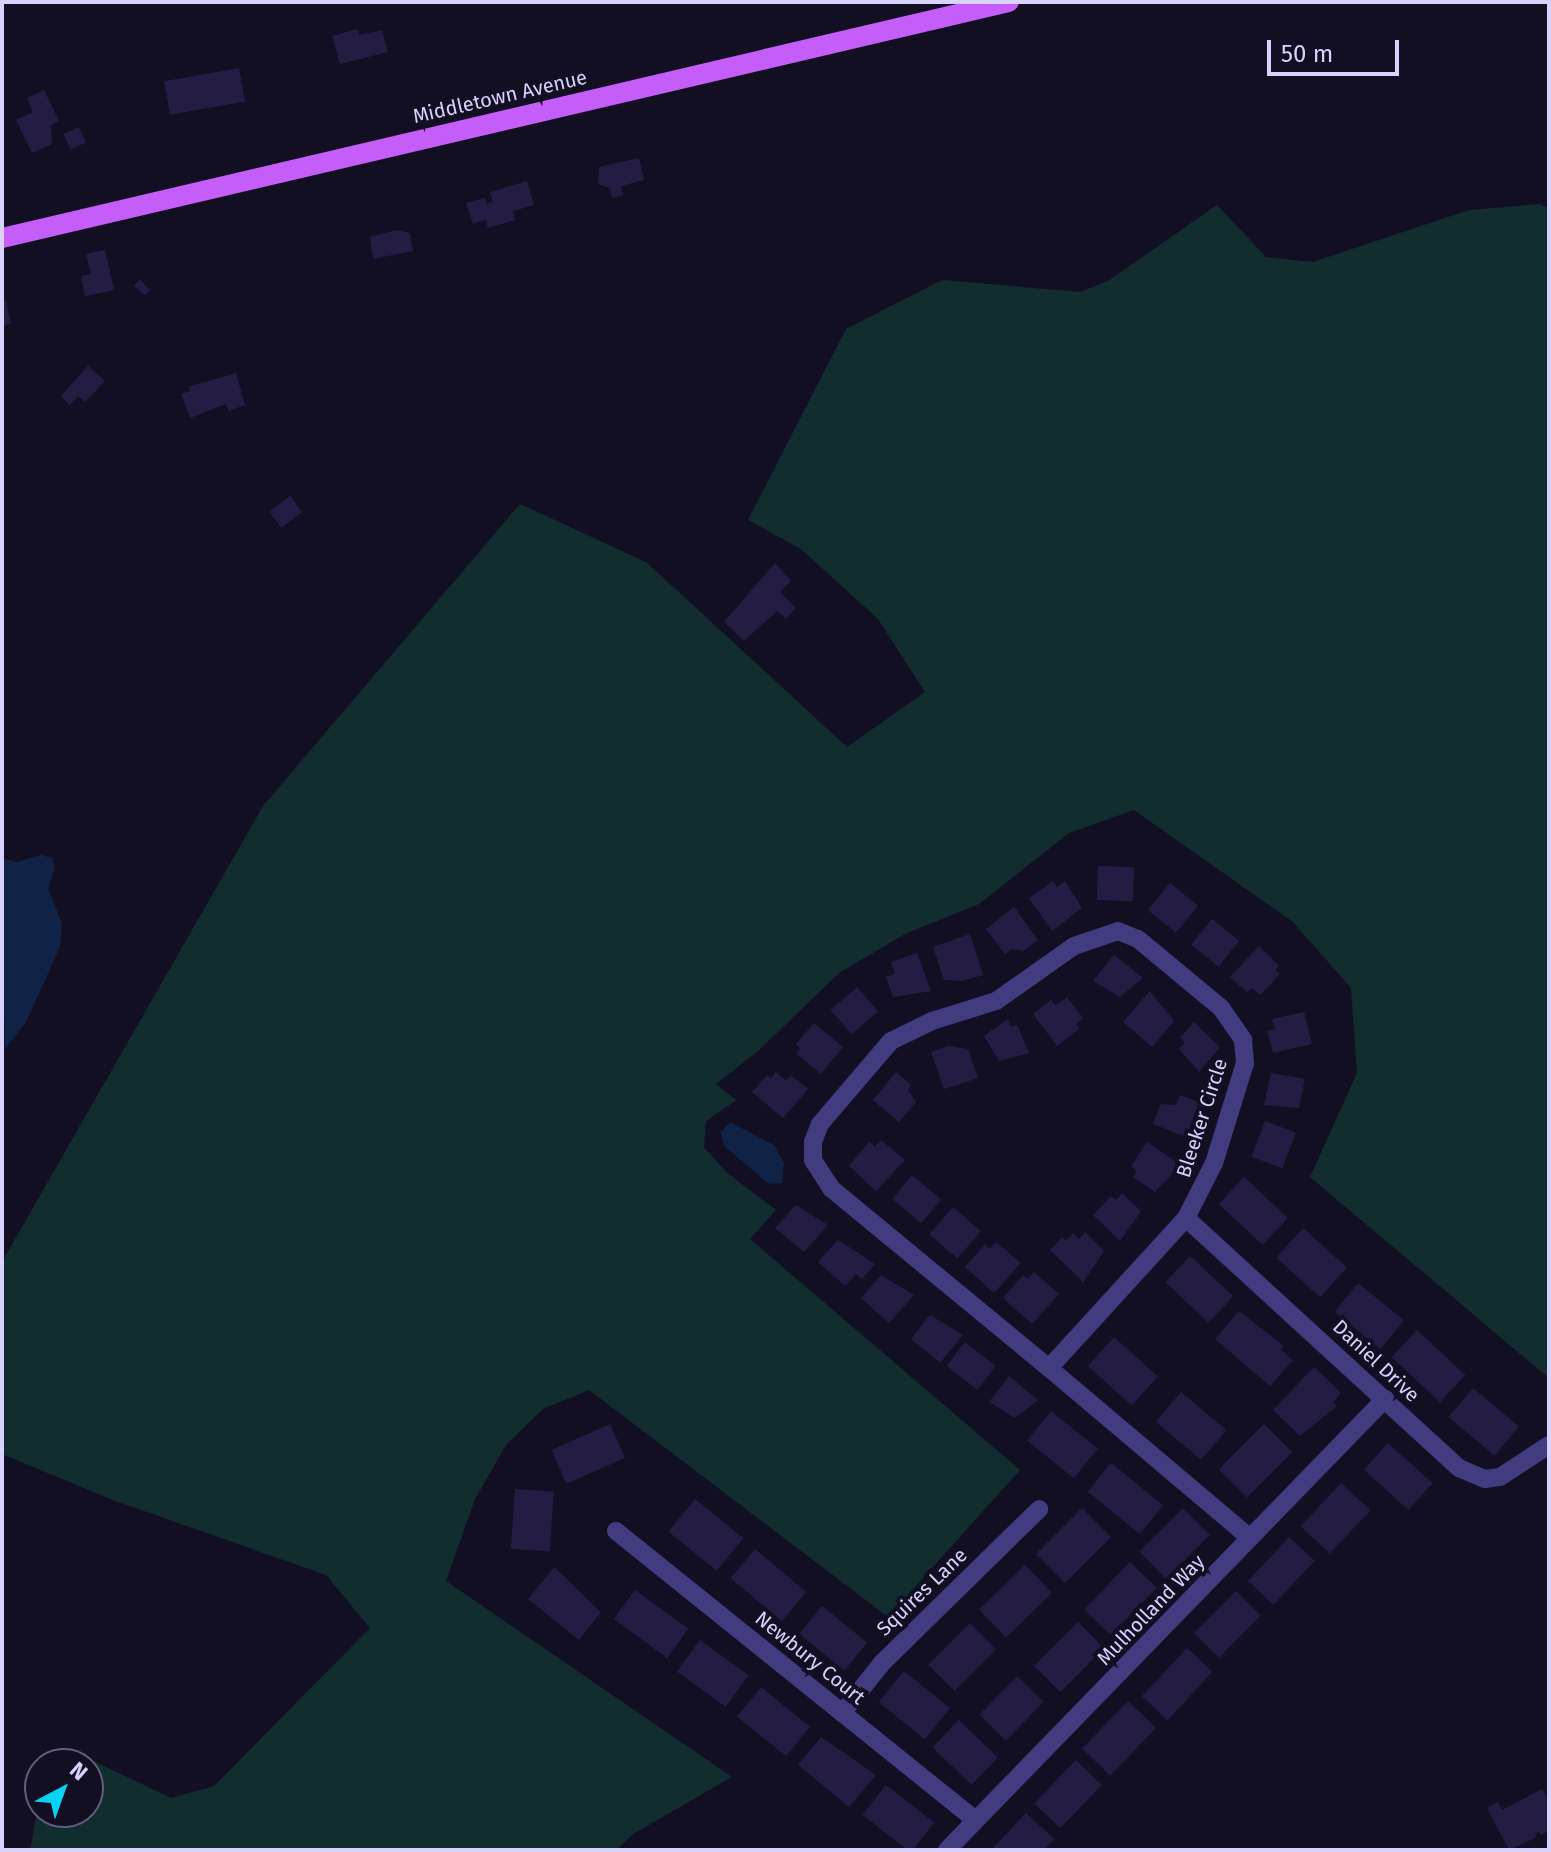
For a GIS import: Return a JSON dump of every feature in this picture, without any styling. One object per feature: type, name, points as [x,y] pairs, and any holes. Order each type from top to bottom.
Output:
[{"type":"main road","name":"Middletown Avenue","points":[[2,238],[1009,2]]},
{"type":"street","name":"Bleeker Circle","points":[[1049,1368],[1186,1218],[1214,1163],[1239,1088],[1245,1050],[1237,1027],[1221,1008],[1138,939],[1118,931],[1091,937],[1012,993],[902,1033],[880,1051],[816,1132],[812,1150],[818,1171],[831,1188],[1250,1538]]},
{"type":"street","name":"Daniel Drive","points":[[1186,1218],[1470,1475],[1485,1479],[1513,1473],[1549,1445]]},
{"type":"street","name":"Mulholland Way","points":[[947,1850],[1385,1399]]},
{"type":"street","name":"Squires Lane","points":[[842,1713],[882,1663],[1039,1509]]},
{"type":"street","name":"Newbury Court","points":[[616,1531],[975,1820]]},
{"type":"green space","points":[[1540,204],[1549,208],[1549,1378],[1310,1177],[1357,1073],[1351,988],[1293,922],[1134,810],[1069,833],[979,904],[905,934],[839,973],[758,1051],[716,1084],[736,1100],[706,1121],[704,1147],[726,1172],[776,1210],[750,1239],[1020,1470],[888,1617],[589,1390],[543,1409],[506,1445],[475,1499],[446,1581],[732,1777],[633,1834],[616,1850],[30,1850],[34,1828],[104,1828],[104,1766],[171,1798],[214,1786],[370,1628],[326,1575],[110,1499],[2,1454],[2,1262],[263,806],[520,504],[646,562],[847,747],[925,692],[878,619],[801,549],[748,520],[846,329],[942,280],[1080,292],[1108,281],[1217,205],[1266,257],[1313,262],[1469,210]]},
{"type":"water","points":[[41,855],[52,858],[55,867],[48,889],[62,923],[60,947],[26,1022],[5,1049],[2,858],[17,862]]},
{"type":"water","points":[[730,1122],[774,1145],[784,1163],[782,1183],[769,1184],[724,1146],[721,1132]]},
{"type":"building","points":[[358,29],[359,35],[382,30],[388,52],[340,64],[332,36]]},
{"type":"building","points":[[239,68],[245,101],[170,115],[164,81]]},
{"type":"building","points":[[44,90],[59,121],[51,125],[52,144],[32,153],[16,120],[33,112],[27,98]]},
{"type":"building","points":[[79,127],[86,143],[70,149],[63,134]]},
{"type":"building","points":[[639,158],[644,180],[621,186],[623,195],[612,198],[610,188],[598,184],[599,167]]},
{"type":"building","points":[[527,181],[534,205],[513,211],[515,220],[488,228],[486,220],[473,224],[466,203],[485,198],[487,204],[493,202],[490,192]]},
{"type":"building","points":[[397,230],[410,233],[413,251],[373,259],[370,237]]},
{"type":"building","points":[[105,250],[114,290],[85,296],[81,276],[91,274],[86,254]]},
{"type":"building","points":[[140,279],[150,290],[145,295],[134,286]]},
{"type":"building","points":[[6,301],[11,323],[2,327],[2,302]]},
{"type":"building","points":[[88,366],[105,381],[85,402],[78,396],[70,405],[61,396]]},
{"type":"building","points":[[236,373],[245,405],[229,411],[226,404],[190,418],[181,394],[190,391],[188,387]]},
{"type":"building","points":[[290,496],[302,512],[281,528],[269,512]]},
{"type":"building","points":[[775,563],[791,581],[780,592],[796,608],[786,619],[777,611],[744,641],[724,622]]},
{"type":"building","points":[[1098,866],[1134,867],[1133,901],[1097,900]]},
{"type":"building","points":[[1053,881],[1057,887],[1065,881],[1082,908],[1052,931],[1029,898]]},
{"type":"building","points":[[1170,883],[1198,906],[1176,933],[1148,910]]},
{"type":"building","points":[[1014,907],[1038,940],[1023,951],[1012,949],[1005,954],[986,929]]},
{"type":"building","points":[[1212,919],[1239,941],[1218,967],[1191,945]]},
{"type":"building","points":[[970,934],[983,975],[962,981],[944,980],[933,947]]},
{"type":"building","points":[[1259,946],[1279,966],[1275,970],[1280,974],[1260,995],[1252,988],[1247,992],[1230,977]]},
{"type":"building","points":[[917,953],[931,991],[893,997],[886,977],[895,974],[891,962]]},
{"type":"building","points":[[1114,955],[1143,978],[1120,997],[1093,981]]},
{"type":"building","points":[[857,987],[878,1011],[852,1034],[831,1010]]},
{"type":"building","points":[[1150,991],[1174,1021],[1152,1047],[1123,1022]]},
{"type":"building","points":[[1067,997],[1083,1018],[1076,1024],[1079,1029],[1057,1046],[1033,1014],[1051,1000],[1056,1005]]},
{"type":"building","points":[[1304,1012],[1312,1044],[1273,1053],[1267,1031],[1275,1029],[1272,1019]]},
{"type":"building","points":[[1008,1019],[1011,1027],[1017,1025],[1029,1053],[999,1061],[984,1036]]},
{"type":"building","points":[[1194,1022],[1220,1047],[1199,1072],[1179,1049],[1185,1042],[1180,1038]]},
{"type":"building","points":[[814,1023],[843,1047],[821,1074],[796,1053],[800,1048],[796,1044]]},
{"type":"building","points":[[949,1046],[968,1049],[978,1078],[944,1089],[931,1052]]},
{"type":"building","points":[[776,1072],[786,1081],[791,1075],[808,1089],[783,1118],[752,1092],[767,1075],[771,1078]]},
{"type":"building","points":[[896,1072],[911,1085],[908,1090],[916,1102],[899,1122],[873,1100]]},
{"type":"building","points":[[1271,1073],[1305,1079],[1299,1108],[1264,1105]]},
{"type":"building","points":[[1180,1095],[1199,1102],[1186,1137],[1153,1124],[1161,1104],[1176,1105]]},
{"type":"building","points":[[1265,1121],[1296,1133],[1282,1168],[1251,1156]]},
{"type":"building","points":[[881,1140],[905,1160],[876,1191],[849,1166],[869,1142],[875,1147]]},
{"type":"building","points":[[1147,1142],[1181,1165],[1155,1192],[1133,1177],[1137,1171],[1131,1166]]},
{"type":"building","points":[[912,1175],[941,1199],[921,1223],[892,1199]]},
{"type":"building","points":[[1244,1177],[1288,1218],[1263,1245],[1219,1204]]},
{"type":"building","points":[[1122,1193],[1141,1211],[1120,1241],[1093,1215],[1111,1196],[1116,1200]]},
{"type":"building","points":[[796,1205],[828,1225],[804,1252],[775,1228]]},
{"type":"building","points":[[953,1207],[981,1231],[957,1258],[929,1234]]},
{"type":"building","points":[[1303,1228],[1347,1267],[1320,1297],[1276,1258]]},
{"type":"building","points":[[1085,1232],[1104,1251],[1083,1282],[1050,1250],[1062,1237],[1066,1241],[1073,1233],[1079,1239]]},
{"type":"building","points":[[838,1240],[875,1264],[862,1279],[856,1274],[845,1286],[818,1262]]},
{"type":"building","points":[[996,1242],[1021,1263],[994,1293],[965,1267],[985,1244],[990,1249]]},
{"type":"building","points":[[1190,1256],[1233,1296],[1209,1323],[1165,1282]]},
{"type":"building","points":[[1034,1272],[1059,1294],[1032,1324],[1003,1298],[1023,1275],[1028,1279]]},
{"type":"building","points":[[881,1275],[914,1295],[889,1323],[861,1298]]},
{"type":"building","points":[[1358,1283],[1404,1320],[1381,1349],[1335,1312]]},
{"type":"building","points":[[1239,1311],[1284,1346],[1281,1350],[1293,1360],[1270,1386],[1215,1339]]},
{"type":"building","points":[[930,1315],[963,1335],[940,1363],[911,1339]]},
{"type":"building","points":[[1417,1330],[1465,1375],[1440,1402],[1392,1357]]},
{"type":"building","points":[[1114,1337],[1158,1376],[1132,1405],[1088,1366]]},
{"type":"building","points":[[965,1342],[996,1366],[977,1390],[947,1366]]},
{"type":"building","points":[[1314,1367],[1341,1393],[1333,1402],[1337,1406],[1300,1436],[1273,1410]]},
{"type":"building","points":[[1009,1376],[1038,1400],[1015,1418],[989,1402]]},
{"type":"building","points":[[1473,1388],[1519,1427],[1495,1456],[1449,1417]]},
{"type":"building","points":[[1181,1392],[1226,1430],[1201,1460],[1156,1422]]},
{"type":"building","points":[[1051,1411],[1098,1449],[1074,1478],[1027,1441]]},
{"type":"building","points":[[610,1424],[625,1458],[567,1484],[552,1450]]},
{"type":"building","points":[[1264,1424],[1292,1452],[1247,1498],[1219,1469]]},
{"type":"building","points":[[1388,1443],[1433,1483],[1408,1510],[1364,1470]]},
{"type":"building","points":[[1111,1463],[1163,1505],[1140,1534],[1088,1492]]},
{"type":"building","points":[[1341,1483],[1370,1510],[1330,1553],[1301,1526]]},
{"type":"building","points":[[515,1489],[554,1492],[550,1552],[511,1549]]},
{"type":"building","points":[[695,1499],[743,1538],[717,1571],[669,1532]]},
{"type":"building","points":[[1082,1508],[1111,1537],[1065,1583],[1036,1554]]},
{"type":"building","points":[[1183,1508],[1210,1535],[1166,1579],[1139,1552]]},
{"type":"building","points":[[1289,1537],[1315,1561],[1274,1605],[1248,1581]]},
{"type":"building","points":[[755,1549],[806,1592],[782,1621],[731,1578]]},
{"type":"building","points":[[1130,1562],[1157,1588],[1111,1635],[1084,1609]]},
{"type":"building","points":[[1025,1565],[1052,1593],[1006,1638],[979,1609]]},
{"type":"building","points":[[554,1567],[601,1612],[579,1640],[528,1599]]},
{"type":"building","points":[[635,1590],[688,1629],[667,1658],[614,1619]]},
{"type":"building","points":[[1236,1591],[1261,1616],[1219,1657],[1194,1633]]},
{"type":"building","points":[[822,1606],[867,1643],[844,1670],[799,1634]]},
{"type":"building","points":[[1078,1622],[1104,1648],[1060,1692],[1034,1666]]},
{"type":"building","points":[[970,1623],[996,1649],[954,1691],[928,1665]]},
{"type":"building","points":[[700,1640],[749,1675],[726,1707],[677,1672]]},
{"type":"building","points":[[1187,1648],[1213,1672],[1168,1720],[1142,1696]]},
{"type":"building","points":[[904,1671],[950,1708],[925,1739],[879,1702]]},
{"type":"building","points":[[1017,1676],[1044,1702],[1006,1741],[979,1715]]},
{"type":"building","points":[[761,1687],[810,1727],[786,1756],[737,1717]]},
{"type":"building","points":[[1128,1701],[1156,1728],[1110,1776],[1082,1748]]},
{"type":"building","points":[[959,1720],[998,1758],[971,1785],[933,1747]]},
{"type":"building","points":[[821,1737],[876,1775],[849,1807],[798,1765]]},
{"type":"building","points":[[1076,1760],[1102,1785],[1060,1828],[1034,1803]]},
{"type":"building","points":[[886,1785],[934,1823],[913,1850],[907,1850],[863,1815]]},
{"type":"building","points":[[1542,1789],[1549,1801],[1549,1831],[1540,1835],[1538,1831],[1535,1838],[1509,1850],[1487,1808],[1498,1802],[1502,1810]]},
{"type":"building","points":[[1026,1813],[1054,1839],[1044,1850],[991,1850]]}]
